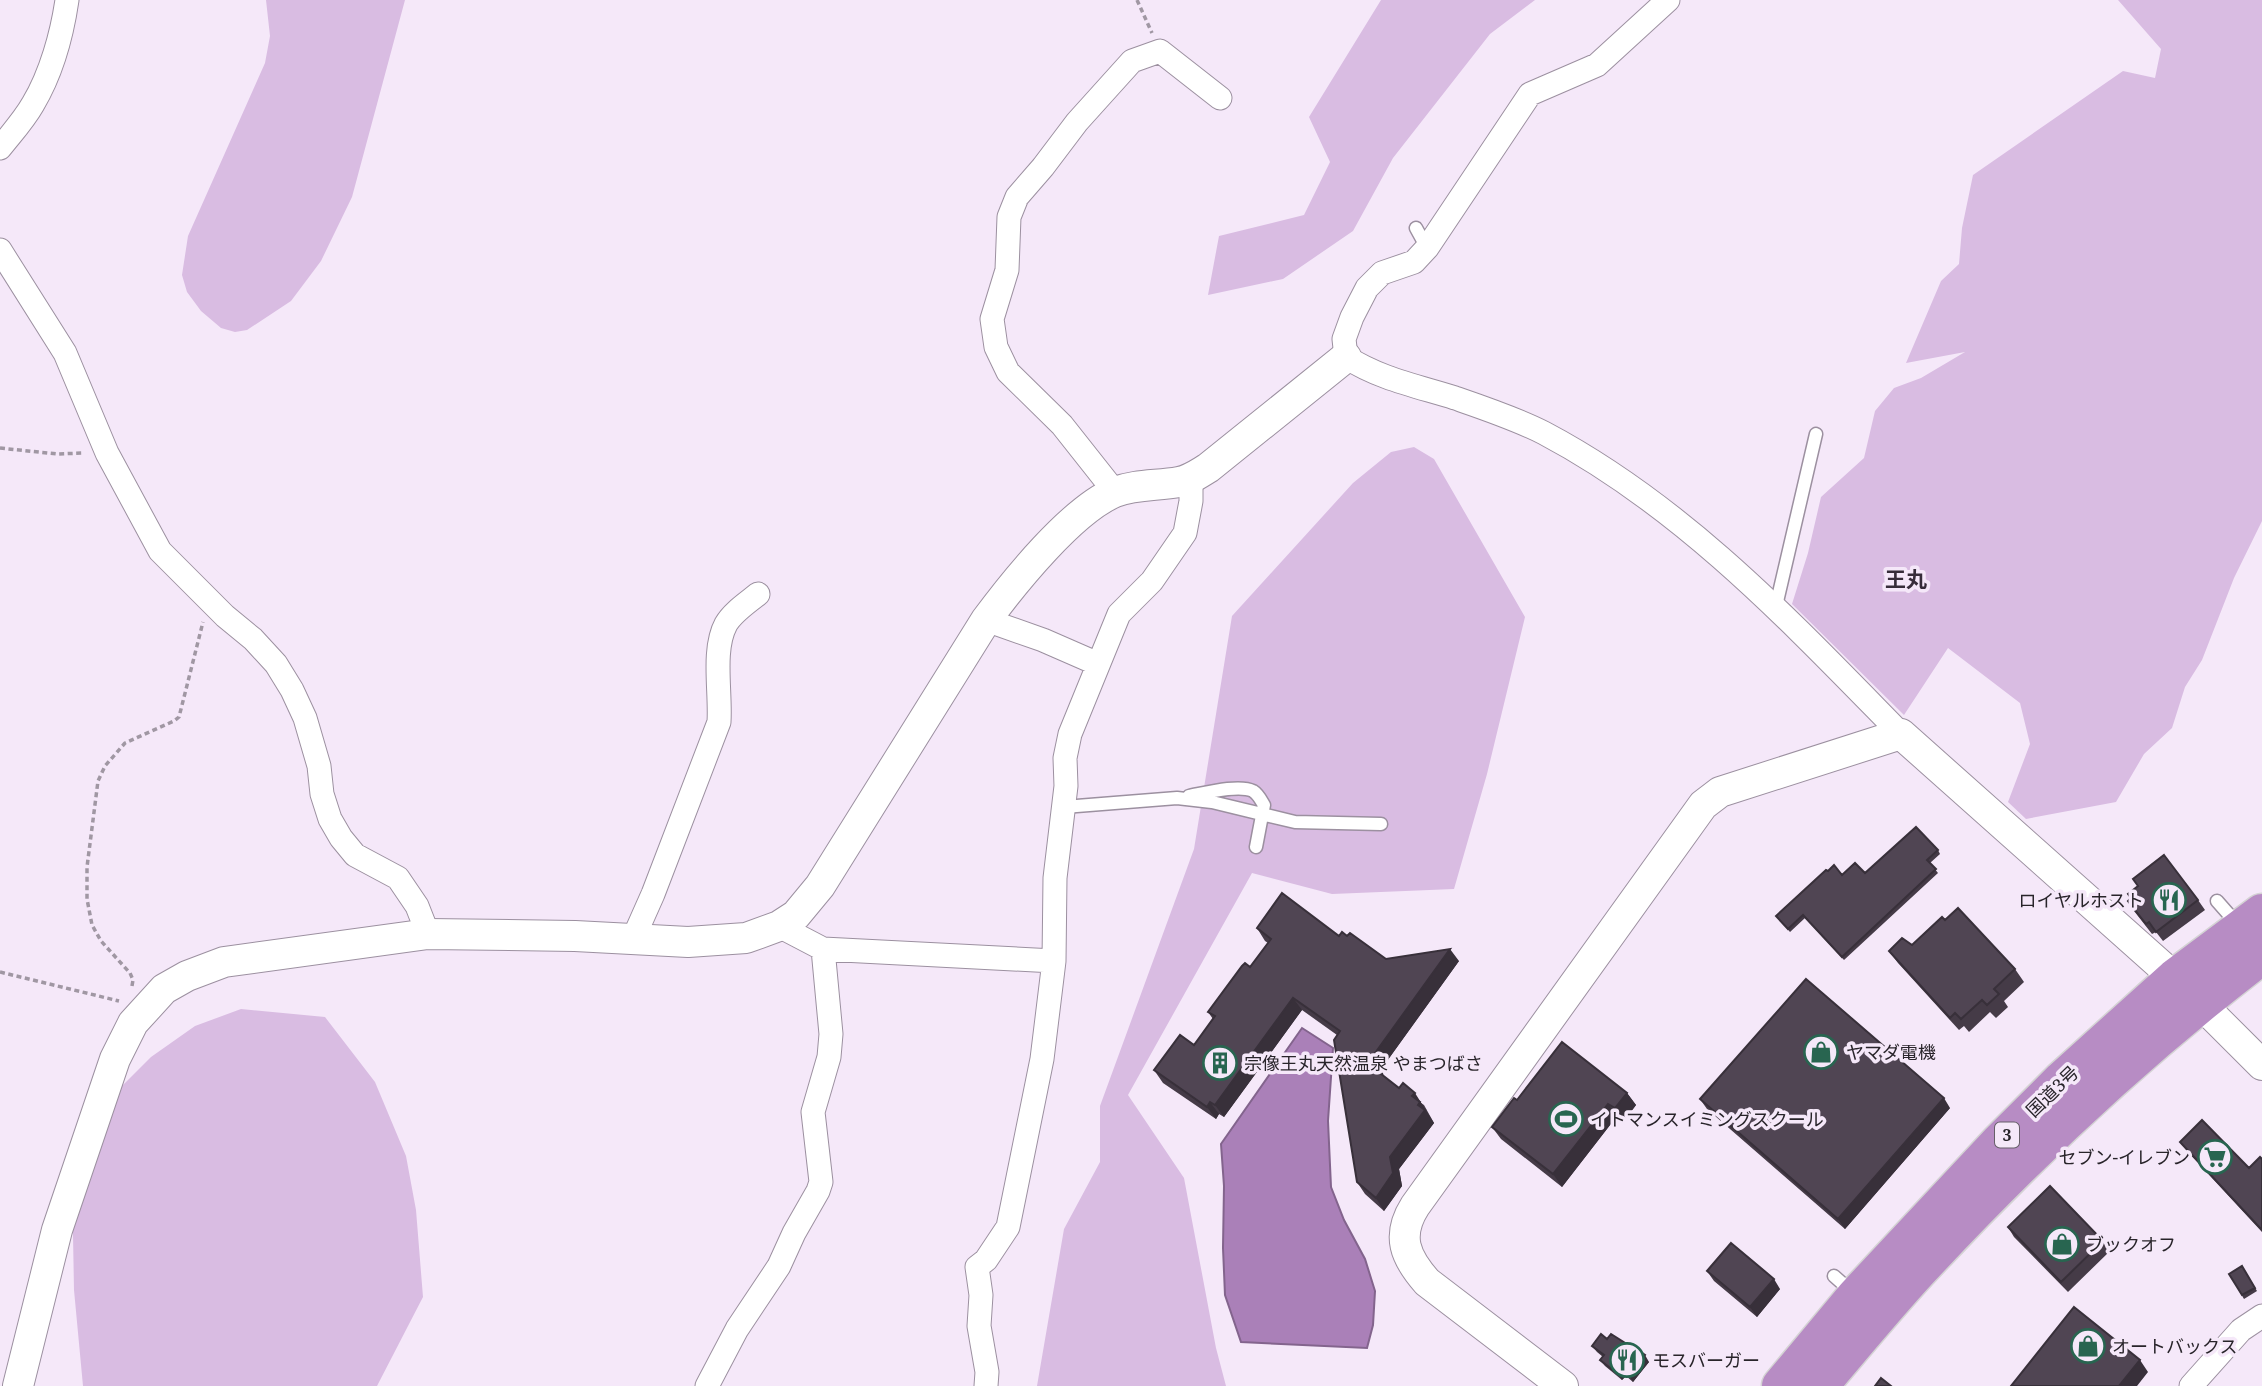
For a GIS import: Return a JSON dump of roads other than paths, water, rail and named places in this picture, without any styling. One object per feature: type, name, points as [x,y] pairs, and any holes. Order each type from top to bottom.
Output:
[{"type":"highway","name":"国道3号","points":[[1819,1386],[1919,1270],[2021,1165],[2146,1049],[2188,990],[2246,924]]},
{"type":"highway","name":"国道3号","points":[[1781,1386],[1845,1286],[1999,1143],[2062,1080],[2188,990]]},
{"type":"street","points":[[0,148],[33,106],[43,86],[64,22],[67,0]]},
{"type":"street","points":[[1346,357],[1345,339],[1352,317],[1367,288],[1382,273],[1414,262],[1422,238],[1530,94],[1597,65],[1668,0]]},
{"type":"street","points":[[1115,492],[1062,425],[1008,372],[996,346],[992,319],[1007,270],[1009,217],[1017,197],[1077,122],[1132,61],[1160,51],[1220,98]]},
{"type":"street","points":[[0,250],[65,353],[107,453],[160,551],[276,664],[305,718],[330,819],[355,855],[398,878],[417,906],[428,934]]},
{"type":"street","points":[[18,1386],[57,1230],[115,1059],[133,1023],[136,1006],[187,976],[224,962],[428,934],[688,942],[746,938],[779,926],[796,915],[820,886],[986,620],[1004,596],[1071,522],[1115,492],[1134,486],[1178,482],[1208,468],[1346,357]]},
{"type":"street","points":[[1346,357],[1365,369],[1455,398],[1542,432],[1617,475],[1724,559],[1776,606],[1901,734],[2188,990],[2262,1065]]},
{"type":"street","points":[[986,1386],[987,1372],[979,1326],[981,1296],[977,1267],[986,1259],[1008,1227],[1042,1059],[1054,961],[1055,878],[1064,807],[1065,758],[1070,734],[1119,614],[1152,581],[1185,533],[1191,501],[1191,478]]},
{"type":"street","points":[[633,939],[719,722],[719,640],[727,622],[758,594]]},
{"type":"street","points":[[986,620],[1043,640],[1098,664]]},
{"type":"street","points":[[1563,1386],[1427,1282],[1412,1265],[1405,1249],[1404,1231],[1408,1216],[1703,805],[1720,792],[1901,734]]},
{"type":"street","points":[[779,926],[823,949],[1054,961]]},
{"type":"street","points":[[707,1386],[737,1329],[779,1266],[821,1182],[813,1112],[829,1057],[831,1034],[823,949]]},
{"type":"street","points":[[2191,1386],[2241,1330],[2262,1316]]},
{"type":"lane","points":[[1776,606],[1816,434]]},
{"type":"lane","points":[[1064,807],[1177,799],[1213,791],[1250,790],[1257,794],[1264,805],[1256,847]]},
{"type":"lane","points":[[1177,799],[1212,802],[1295,822],[1381,824]]},
{"type":"place","name":"ロイヤルホスト","points":[[2169,900]]},
{"type":"place","name":"ヤマダ電機","points":[[1821,1052]]},
{"type":"place","name":"宗像王丸天然温泉 やまつばさ","points":[[1220,1063]]},
{"type":"place","name":"イトマンスイミングスクール","points":[[1566,1119]]},
{"type":"place","name":"セブン-イレブン","points":[[2215,1157]]},
{"type":"place","name":"ブックオフ","points":[[2062,1244]]},
{"type":"place","name":"オートバックス","points":[[2088,1346]]},
{"type":"place","name":"モスバーガー","points":[[1627,1360]]},
{"type":"district","name":"王丸","points":[[1906,579]]}]
